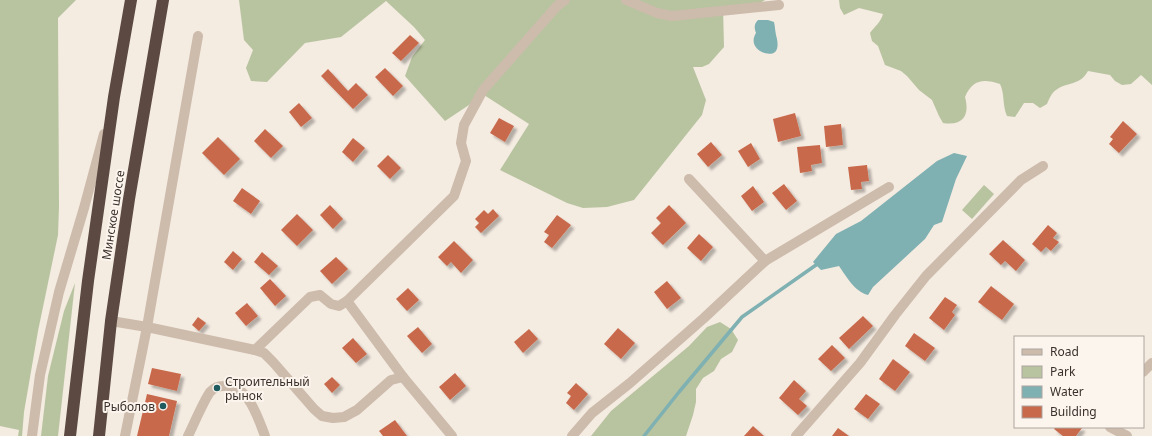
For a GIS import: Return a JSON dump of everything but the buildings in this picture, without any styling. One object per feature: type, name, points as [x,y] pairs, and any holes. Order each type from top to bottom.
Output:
[{"type":"highway","name":"Минское шоссе","points":[[70,436],[88,281],[114,97],[131,0]]},
{"type":"highway","name":"Минское шоссе","points":[[99,436],[111,321],[129,199],[163,0]]},
{"type":"street","points":[[255,350],[310,297],[320,296],[331,304],[340,306],[347,301],[454,196],[466,161],[461,143],[464,125],[483,90],[557,6],[565,0]]},
{"type":"street","points":[[626,0],[657,13],[672,16],[779,5]]},
{"type":"street","points":[[125,436],[147,327],[198,36]]},
{"type":"street","points":[[32,436],[40,375],[59,292],[84,208],[114,97]]},
{"type":"street","points":[[796,436],[860,363],[926,276],[1021,180],[1043,166]]},
{"type":"street","points":[[689,179],[765,261]]},
{"type":"street","points":[[572,436],[592,413],[630,383],[704,318],[765,261],[888,187]]},
{"type":"street","points":[[347,301],[403,377],[452,436]]},
{"type":"street","points":[[111,321],[147,327],[264,353],[322,416],[333,418],[344,417],[357,410],[392,380],[403,377]]},
{"type":"street","points":[[1144,371],[1152,363]]},
{"type":"street","points":[[188,436],[210,392],[217,386],[227,385],[246,394],[256,412],[265,436]]},
{"type":"street","points":[[1112,428],[1127,436]]},
{"type":"green space","points":[[0,0],[76,0],[58,18],[58,235],[38,331],[24,412],[22,436],[18,436],[19,430],[0,426]]},
{"type":"green space","points":[[239,0],[765,0],[760,3],[723,7],[724,47],[709,64],[702,67],[693,67],[706,100],[702,115],[634,200],[607,207],[583,208],[567,203],[500,170],[529,124],[484,95],[445,121],[405,76],[412,57],[425,40],[414,27],[386,1],[341,37],[305,43],[267,82],[251,81],[246,68],[253,50],[244,40]]},
{"type":"green space","points":[[839,0],[1152,0],[1152,85],[1141,75],[1131,84],[1122,85],[1115,81],[1110,75],[1088,71],[1081,79],[1054,91],[1047,104],[1040,108],[1033,103],[1024,103],[1015,117],[1007,116],[1004,108],[1000,84],[983,81],[975,84],[968,91],[965,97],[966,114],[963,118],[956,123],[943,123],[932,100],[919,90],[901,71],[885,65],[878,46],[872,41],[870,33],[879,22],[883,14],[859,8],[844,15],[840,8]]},
{"type":"green space","points":[[984,185],[994,194],[972,219],[962,210]]},
{"type":"green space","points":[[75,283],[58,436],[41,436],[48,376],[64,311]]},
{"type":"green space","points":[[720,322],[731,329],[738,340],[732,352],[721,359],[714,371],[703,378],[696,389],[696,402],[686,436],[591,436],[611,411],[689,346],[707,327]]},
{"type":"water","points":[[758,20],[768,20],[774,22],[778,45],[776,51],[773,53],[764,53],[756,48],[754,44],[756,33],[755,26]]},
{"type":"water","points":[[954,153],[967,156],[956,179],[942,222],[934,225],[925,239],[873,287],[868,295],[859,291],[855,287],[839,266],[821,270],[813,262],[836,234],[861,221],[937,161]]},
{"type":"waterway","points":[[644,436],[742,317],[816,265]]},
{"type":"place","name":"Строительный рынок","points":[[217,388]]},
{"type":"place","name":"Рыболов","points":[[163,406]]}]
